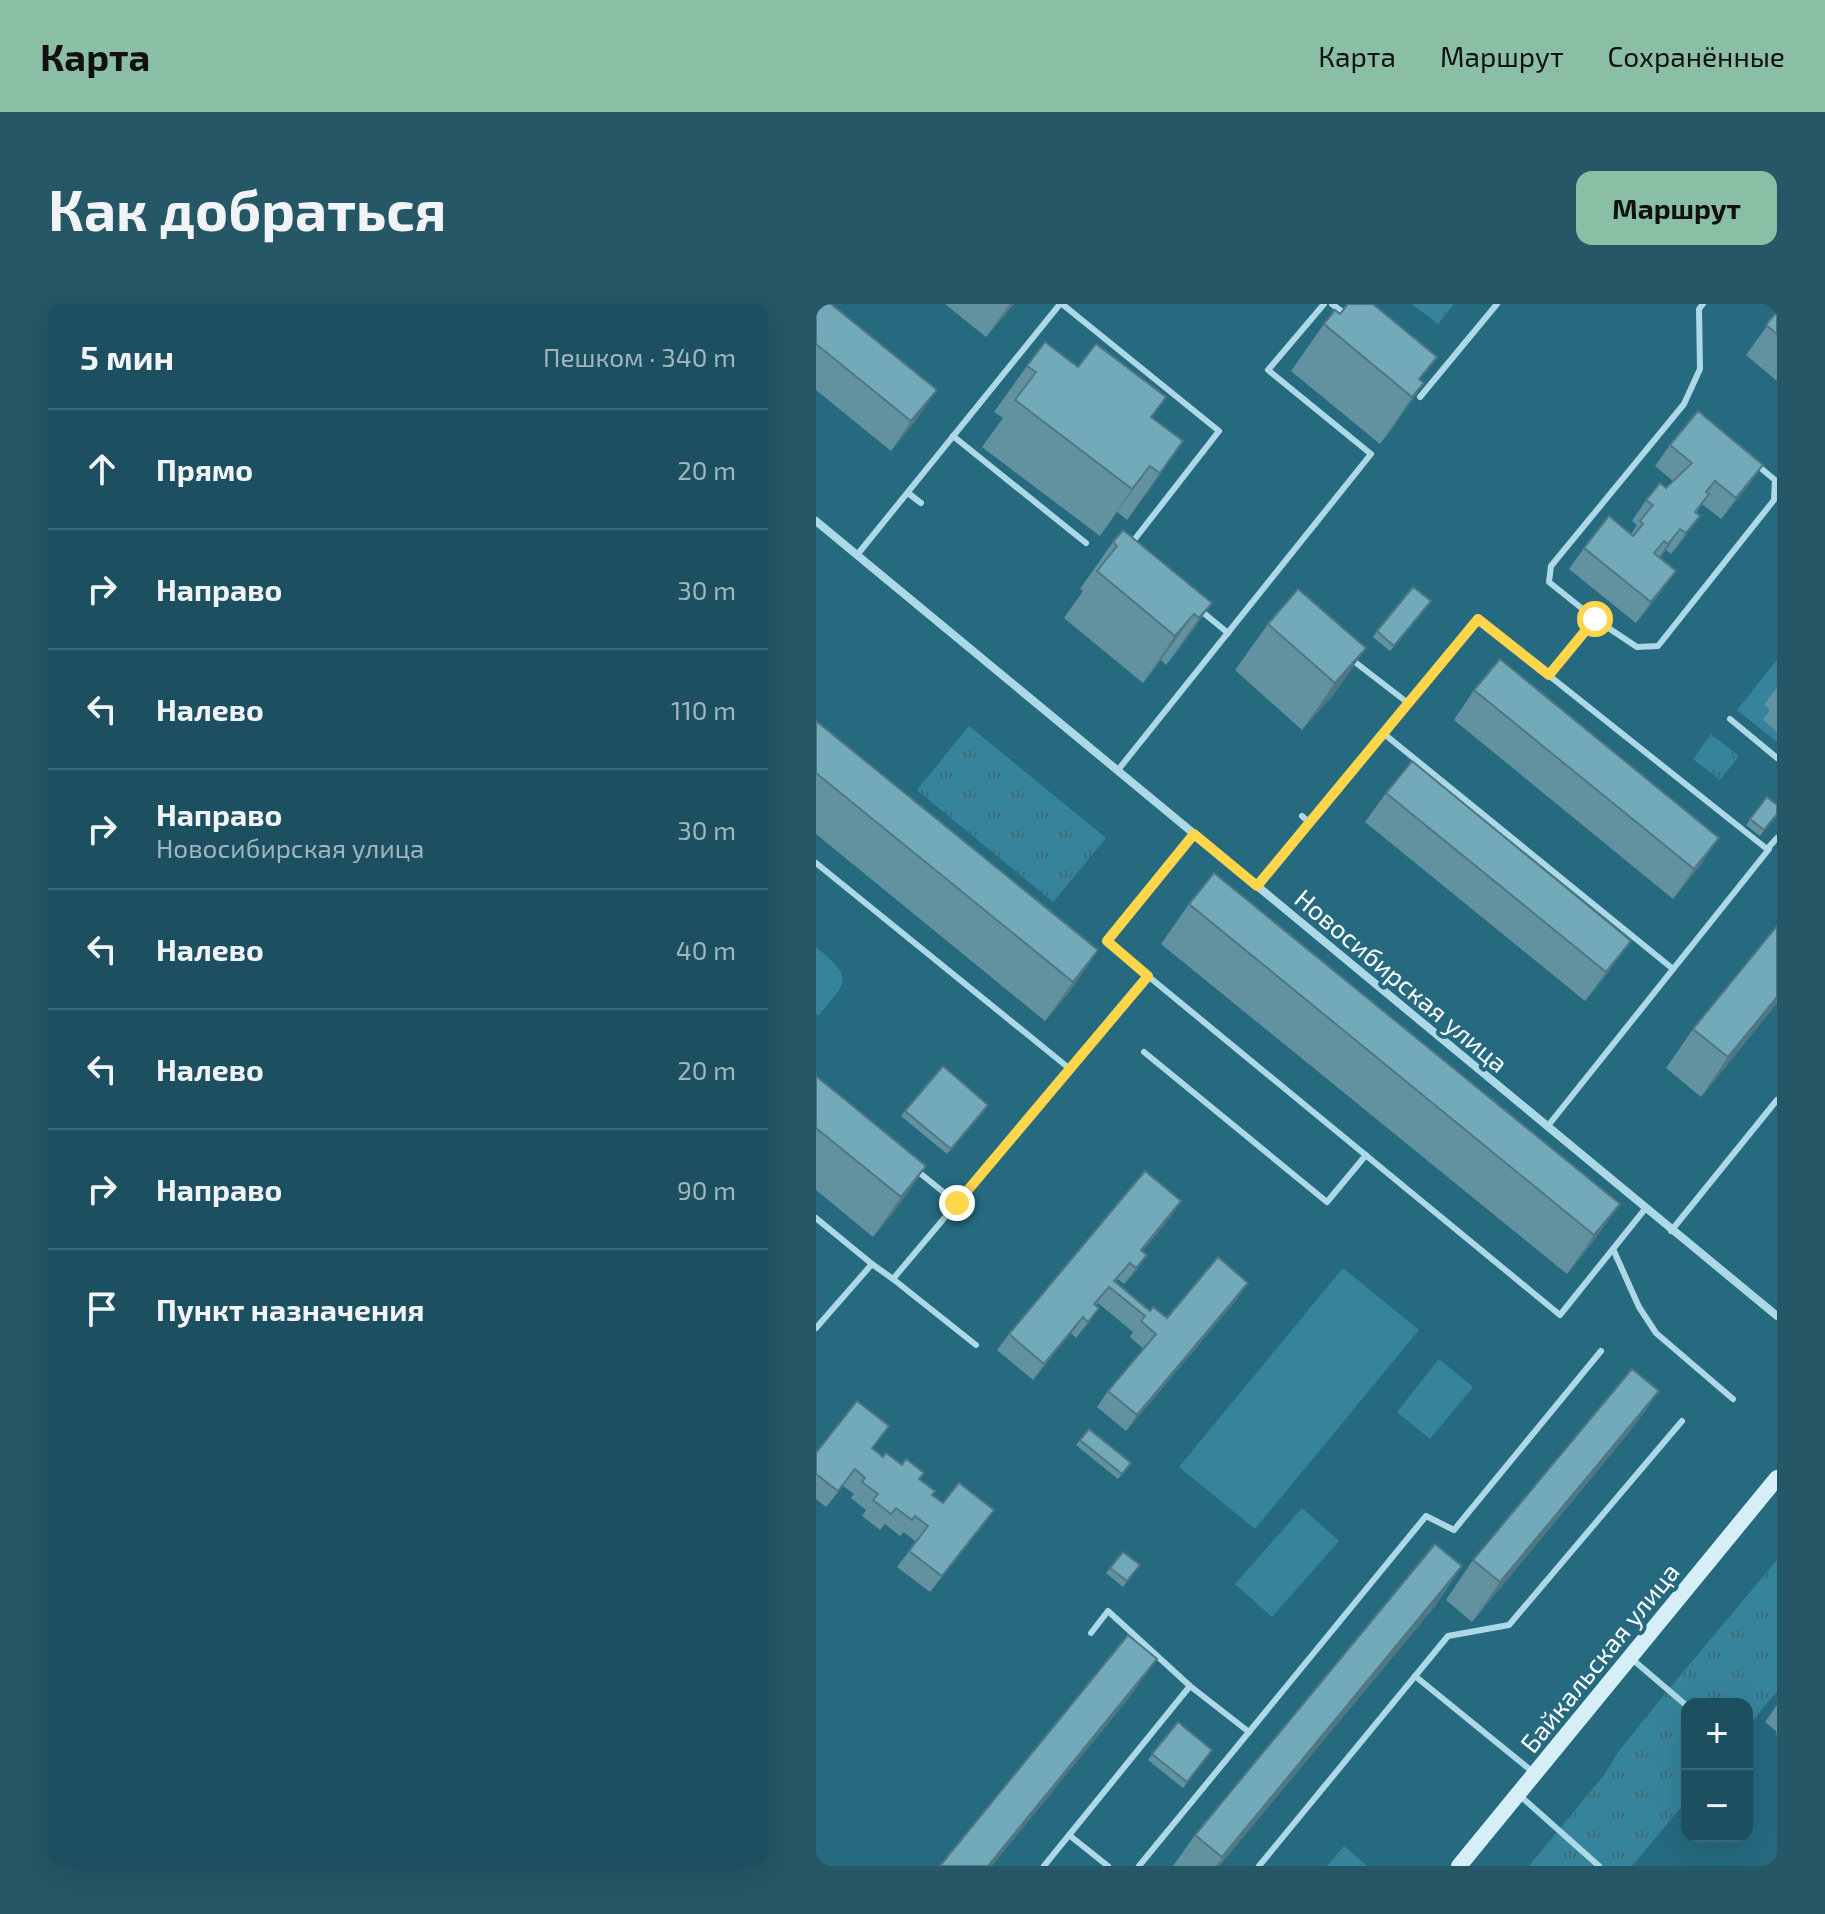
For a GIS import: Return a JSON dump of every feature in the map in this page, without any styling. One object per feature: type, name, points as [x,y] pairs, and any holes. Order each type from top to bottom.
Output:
[{"type":"street","name":"Новосибирская улица","points":[[816,521],[1777,1316]]},
{"type":"street","name":"Байкальская улица","points":[[1459,1866],[1630,1657],[1771,1498],[1777,1478]]},
{"type":"lane","points":[[857,555],[1061,304],[1219,431],[1126,551]]},
{"type":"lane","points":[[1118,770],[1371,454],[1268,370],[1324,304]]},
{"type":"lane","points":[[1332,304],[1353,321]]},
{"type":"lane","points":[[1420,397],[1497,304]]},
{"type":"lane","points":[[1703,304],[1699,309],[1700,369],[1684,404],[1551,566],[1549,582],[1595,619],[1637,647],[1658,646],[1774,500],[1775,480],[1752,461]]},
{"type":"lane","points":[[1684,404],[1695,414]]},
{"type":"lane","points":[[953,436],[1086,543]]},
{"type":"lane","points":[[908,493],[921,503]]},
{"type":"lane","points":[[1194,606],[1228,633]]},
{"type":"lane","points":[[1257,886],[1478,619],[1767,849]]},
{"type":"lane","points":[[1549,675],[1595,619]]},
{"type":"lane","points":[[1350,658],[1408,703]]},
{"type":"lane","points":[[1730,719],[1777,758]]},
{"type":"lane","points":[[1383,733],[1673,969]]},
{"type":"lane","points":[[1302,816],[1310,823]]},
{"type":"lane","points":[[1194,834],[1107,941],[1148,976],[1560,1315],[1645,1209]]},
{"type":"lane","points":[[1547,1127],[1767,849],[1777,841]]},
{"type":"lane","points":[[816,863],[1070,1069]]},
{"type":"lane","points":[[893,1279],[1148,976]]},
{"type":"lane","points":[[1144,1052],[1327,1202],[1366,1155]]},
{"type":"lane","points":[[1671,1231],[1777,1100]]},
{"type":"lane","points":[[910,1165],[957,1203]]},
{"type":"lane","points":[[816,1218],[976,1345]]},
{"type":"lane","points":[[1613,1249],[1639,1307],[1656,1333],[1733,1399]]},
{"type":"lane","points":[[816,1328],[872,1264]]},
{"type":"lane","points":[[1139,1866],[1426,1516],[1454,1530],[1601,1351]]},
{"type":"lane","points":[[1259,1866],[1448,1636],[1509,1625],[1682,1421]]},
{"type":"lane","points":[[1091,1633],[1108,1611],[1190,1686],[1249,1732]]},
{"type":"lane","points":[[1630,1657],[1681,1701]]},
{"type":"lane","points":[[1415,1676],[1535,1773]]},
{"type":"lane","points":[[1044,1866],[1190,1686]]},
{"type":"lane","points":[[1518,1794],[1599,1866]]},
{"type":"lane","points":[[1069,1835],[1108,1866]]},
{"type":"green space","points":[[1412,304],[1454,304],[1438,324]]},
{"type":"green space","points":[[1777,660],[1777,742],[1737,710]]},
{"type":"green space","points":[[969,726],[1106,838],[1053,902],[917,790]]},
{"type":"green space","points":[[1711,734],[1739,756],[1720,780],[1693,759]]},
{"type":"green space","points":[[816,947],[836,966],[843,980],[819,1015],[816,1015]]},
{"type":"green space","points":[[1343,1268],[1419,1330],[1255,1529],[1179,1467]]},
{"type":"green space","points":[[1439,1359],[1473,1387],[1430,1439],[1397,1412]]},
{"type":"green space","points":[[1302,1508],[1339,1541],[1272,1617],[1235,1584]]},
{"type":"green space","points":[[1777,1560],[1777,1691],[1753,1721],[1753,1698],[1681,1698],[1681,1807],[1632,1866],[1529,1866],[1605,1774],[1618,1752]]},
{"type":"green space","points":[[1344,1846],[1367,1866],[1327,1866]]},
{"type":"building","points":[[816,304],[831,304],[937,390],[911,421],[816,344]]},
{"type":"building","points":[[1348,304],[1373,304],[1437,357],[1419,379],[1424,383],[1412,397],[1324,324],[1335,310],[1340,314]]},
{"type":"building","points":[[1777,312],[1777,334],[1766,325]]},
{"type":"building","points":[[1045,342],[1078,367],[1096,344],[1166,397],[1151,417],[1183,441],[1160,473],[1150,466],[1132,489],[1015,400],[1036,372],[1027,366]]},
{"type":"building","points":[[1698,411],[1763,465],[1736,498],[1715,481],[1695,512],[1700,516],[1686,533],[1680,529],[1668,544],[1664,541],[1654,553],[1676,571],[1651,602],[1584,548],[1609,516],[1633,536],[1643,524],[1640,521],[1653,505],[1646,500],[1660,483],[1666,488],[1692,463],[1670,445]]},
{"type":"building","points":[[1123,530],[1212,603],[1199,618],[1194,614],[1175,636],[1097,571],[1117,546],[1113,542]]},
{"type":"building","points":[[1413,587],[1431,601],[1394,646],[1377,631]]},
{"type":"building","points":[[1298,589],[1366,648],[1335,683],[1268,624]]},
{"type":"building","points":[[1500,659],[1719,838],[1694,869],[1474,690]]},
{"type":"building","points":[[816,721],[1098,950],[1073,982],[816,773]]},
{"type":"building","points":[[1412,761],[1631,941],[1606,972],[1386,793]]},
{"type":"building","points":[[1767,797],[1777,805],[1777,814],[1764,830],[1750,819]]},
{"type":"building","points":[[1214,873],[1620,1204],[1594,1235],[1189,904]]},
{"type":"building","points":[[1777,926],[1777,997],[1728,1057],[1693,1029]]},
{"type":"building","points":[[943,1066],[988,1105],[951,1149],[905,1111]]},
{"type":"building","points":[[816,1076],[926,1166],[901,1197],[816,1128]]},
{"type":"building","points":[[1145,1171],[1181,1201],[1141,1250],[1147,1255],[1136,1268],[1130,1263],[1114,1281],[1150,1311],[1153,1307],[1167,1318],[1218,1257],[1248,1283],[1137,1415],[1108,1391],[1156,1334],[1141,1321],[1145,1316],[1109,1287],[1094,1304],[1099,1308],[1088,1322],[1083,1317],[1044,1364],[1009,1334]]},
{"type":"building","points":[[1632,1369],[1659,1391],[1500,1582],[1473,1560]]},
{"type":"building","points":[[857,1401],[889,1426],[872,1448],[883,1457],[886,1453],[902,1465],[906,1459],[924,1473],[919,1479],[935,1491],[932,1495],[943,1503],[959,1483],[994,1510],[942,1576],[909,1551],[928,1526],[915,1516],[912,1520],[896,1508],[891,1514],[873,1500],[878,1494],[862,1482],[865,1478],[855,1469],[838,1491],[816,1474],[816,1453]]},
{"type":"building","points":[[1089,1429],[1131,1463],[1122,1474],[1080,1440]]},
{"type":"building","points":[[1435,1544],[1462,1566],[1222,1857],[1195,1835]]},
{"type":"building","points":[[1123,1552],[1140,1565],[1127,1581],[1110,1568]]},
{"type":"building","points":[[1128,1635],[1157,1659],[988,1866],[940,1866]]},
{"type":"building","points":[[1178,1722],[1212,1750],[1187,1782],[1152,1754]]},
{"type":"route","points":[[957,1203],[1148,976],[1107,941],[1194,834],[1257,886],[1478,619],[1549,675],[1595,619]]}]
